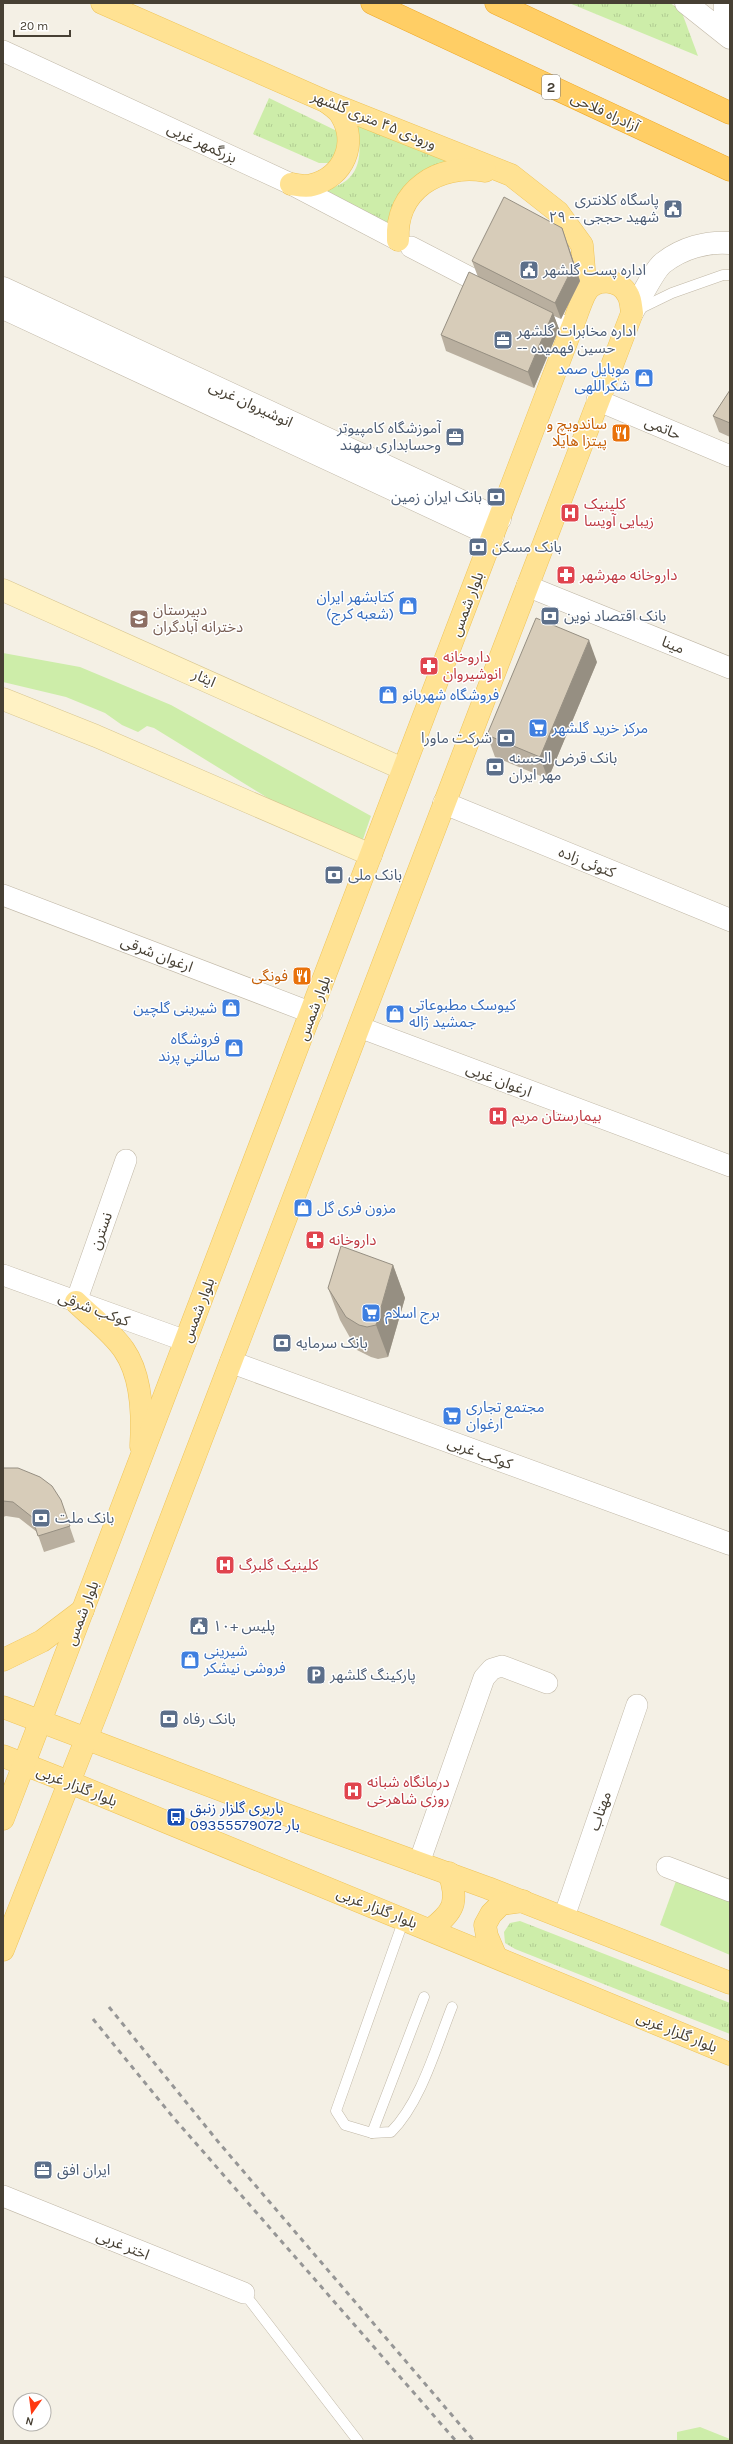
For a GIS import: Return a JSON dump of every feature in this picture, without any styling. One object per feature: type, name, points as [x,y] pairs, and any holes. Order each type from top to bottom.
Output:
[{"type":"highway","name":"آزادراه فلاحی","points":[[372,3],[730,170]]},
{"type":"highway","points":[[496,3],[730,113]]},
{"type":"main road","name":"ورودی ۴۵ متری گلشهر","points":[[102,3],[327,102],[511,175],[558,212],[582,245],[586,292]]},
{"type":"main road","points":[[291,184],[311,186],[327,179],[341,167],[348,150],[348,131],[341,114],[327,102]]},
{"type":"main road","points":[[405,244],[397,226],[404,206],[420,184],[455,170],[473,169],[511,175]]},
{"type":"main road","points":[[3,1950],[86,1740],[597,400],[632,313],[628,294],[622,287],[612,282],[602,282],[593,285],[586,292]]},
{"type":"main road","name":"بلوار شمس","points":[[24,1765],[586,292]]},
{"type":"main road","name":"ایثار","points":[[3,590],[173,664],[403,769]]},
{"type":"main road","points":[[3,699],[96,736],[371,855]]},
{"type":"main road","points":[[76,1302],[120,1344],[130,1360],[138,1388],[142,1432],[140,1461]]},
{"type":"main road","points":[[3,1660],[42,1641],[83,1610]]},
{"type":"main road","points":[[3,1707],[40,1723],[523,1901],[730,1983]]},
{"type":"main road","name":"بلوار گلزار غربی","points":[[3,1756],[404,1919],[730,2054]]},
{"type":"main road","points":[[3,1819],[24,1765]]},
{"type":"main road","points":[[430,1930],[442,1921],[451,1908],[455,1891],[449,1873]]},
{"type":"main road","points":[[496,1957],[487,1936],[485,1925],[490,1914],[501,1904],[523,1901]]},
{"type":"street","points":[[686,3],[730,38]]},
{"type":"street","points":[[726,3],[725,24],[730,35]]},
{"type":"street","name":"بزرگمهر غربی","points":[[3,50],[291,184],[571,330]]},
{"type":"street","points":[[632,313],[662,264],[687,249],[714,242],[730,243]]},
{"type":"street","name":"انوشیروان غربی","points":[[3,288],[496,527]]},
{"type":"street","name":"انوشیروان غربی","points":[[3,308],[467,513]]},
{"type":"street","name":"حاتمی","points":[[597,400],[730,456]]},
{"type":"street","name":"مینا","points":[[527,586],[730,668]]},
{"type":"street","name":"کتوئی زاده","points":[[444,803],[730,920]]},
{"type":"street","name":"ارغوان شرقی","points":[[3,895],[312,1013]]},
{"type":"street","name":"ارغوان غربی","points":[[359,1027],[730,1166]]},
{"type":"street","name":"نسترن","points":[[76,1302],[126,1160]]},
{"type":"street","name":"کوکب شرقی","points":[[3,1276],[186,1341]]},
{"type":"street","name":"کوکب غربی","points":[[231,1362],[730,1544]]},
{"type":"street","points":[[419,1863],[484,1678],[492,1669],[502,1666],[547,1683]]},
{"type":"street","name":"مهتاب","points":[[564,1917],[637,1705]]},
{"type":"street","points":[[667,1867],[730,1891]]},
{"type":"street","name":"اختر غربی","points":[[3,2196],[244,2293]]},
{"type":"lane","points":[[632,313],[672,294],[723,275],[730,275]]},
{"type":"lane","points":[[404,1919],[336,2111],[345,2125],[372,2133],[391,2132],[403,2120],[415,2099],[452,2007]]},
{"type":"lane","points":[[372,2133],[424,1997]]},
{"type":"lane","points":[[244,2293],[358,2441]]},
{"type":"green space","points":[[569,3],[670,3],[681,10],[698,56]]},
{"type":"green space","points":[[269,98],[339,132],[342,147],[329,163],[319,163],[253,134]]},
{"type":"green space","points":[[354,121],[454,161],[427,171],[409,182],[397,199],[390,227],[324,191],[345,182],[352,174],[359,160],[360,152],[358,136]]},
{"type":"green space","points":[[3,653],[80,667],[171,705],[371,816],[361,845],[284,808],[154,728],[147,726],[138,732],[122,725],[105,713],[66,697],[3,682]]},
{"type":"green space","points":[[676,1881],[730,1901],[730,1955],[660,1925]]},
{"type":"green space","points":[[520,1921],[730,2003],[730,2034],[515,1949],[505,1943],[504,1932],[510,1923]]},
{"type":"green space","points":[[700,2427],[730,2439],[730,2441],[677,2441],[677,2432]]},
{"type":"building","name":"اداره پست گلشهر","points":[[504,197],[562,228],[574,265],[555,303],[472,261]]},
{"type":"building","name":"اداره مخابرات گلشهر -- حسین فهمیده","points":[[469,272],[553,313],[528,372],[441,335]]},
{"type":"building","points":[[730,390],[730,423],[713,416]]},
{"type":"building","name":"مرکز خرید گلشهر","points":[[536,618],[589,640],[540,757],[487,735]]},
{"type":"building","points":[[341,1246],[393,1265],[376,1325],[367,1327],[359,1325],[346,1317],[328,1288]]},
{"type":"building","name":"بانک ملت","points":[[3,1468],[18,1468],[40,1477],[52,1486],[61,1500],[70,1526],[38,1536],[32,1517],[13,1502],[3,1501]]},
{"type":"railway","points":[[109,2007],[220,2144],[474,2441]]},
{"type":"railway","points":[[93,2019],[172,2116],[456,2441]]},
{"type":"place","name":"پاسگاه کلانتری ۲۹ -- شهید حججی","points":[[673,209]]},
{"type":"place","name":"اداره پست گلشهر","points":[[529,270]]},
{"type":"place","name":"اداره مخابرات گلشهر -- حسین فهمیده","points":[[503,340]]},
{"type":"place","name":"موبایل صمد شکراللهی","points":[[644,378]]},
{"type":"place","name":"ساندویچ و پیتزا هایلا","points":[[621,433]]},
{"type":"place","name":"آموزشگاه کامپیوتر وحسابداری سهند","points":[[455,437]]},
{"type":"place","name":"بانک ایران زمین","points":[[496,497]]},
{"type":"place","name":"کلینیک زیبایی آویسا","points":[[570,513]]},
{"type":"place","name":"بانک مسکن","points":[[478,547]]},
{"type":"place","name":"داروخانه مهرشهر","points":[[566,575]]},
{"type":"place","name":"کتابشهر ایران (شعبه کرج)","points":[[408,606]]},
{"type":"place","name":"بانک اقتصاد نوین","points":[[550,616]]},
{"type":"place","name":"دبيرستان دخترانه آبادگران","points":[[139,619]]},
{"type":"place","name":"داروخانه انوشیروان","points":[[429,666]]},
{"type":"place","name":"فروشگاه شهربانو","points":[[388,695]]},
{"type":"place","name":"مرکز خرید گلشهر","points":[[538,728]]},
{"type":"place","name":"شرکت ماورا","points":[[506,738]]},
{"type":"place","name":"بانک قرض الحسنه مهر ایران","points":[[495,767]]},
{"type":"place","name":"بانک ملی","points":[[334,875]]},
{"type":"place","name":"فونگی","points":[[302,976]]},
{"type":"place","name":"شیرینی گلچین","points":[[231,1008]]},
{"type":"place","name":"کیوسک مطبوعاتی جمشید ژاله","points":[[395,1014]]},
{"type":"place","name":"فروشگاه سالني پرند","points":[[234,1048]]},
{"type":"place","name":"بیمارستان مریم","points":[[498,1116]]},
{"type":"place","name":"مزون فری گل","points":[[303,1208]]},
{"type":"place","name":"داروخانه","points":[[315,1240]]},
{"type":"place","name":"برج اسلام","points":[[371,1313]]},
{"type":"place","name":"بانک سرمایه","points":[[282,1343]]},
{"type":"place","name":"مجتمع تجاری ارغوان","points":[[452,1416]]},
{"type":"place","name":"بانک ملت","points":[[41,1518]]},
{"type":"place","name":"کلینیک گلبرگ","points":[[225,1565]]},
{"type":"place","name":"پلیس +۱۰","points":[[199,1626]]},
{"type":"place","name":"شیرینی فروشی نیشکر","points":[[190,1660]]},
{"type":"place","name":"پارکینگ گلشهر","points":[[316,1675]]},
{"type":"place","name":"بانک رفاه","points":[[169,1719]]},
{"type":"place","name":"درمانگاه شبانه روزی شاهرخی","points":[[353,1791]]},
{"type":"place","name":"باربری گلزار زنبق بار 09355579072","points":[[176,1817]]},
{"type":"place","name":"ایران افق","points":[[43,2170]]}]
